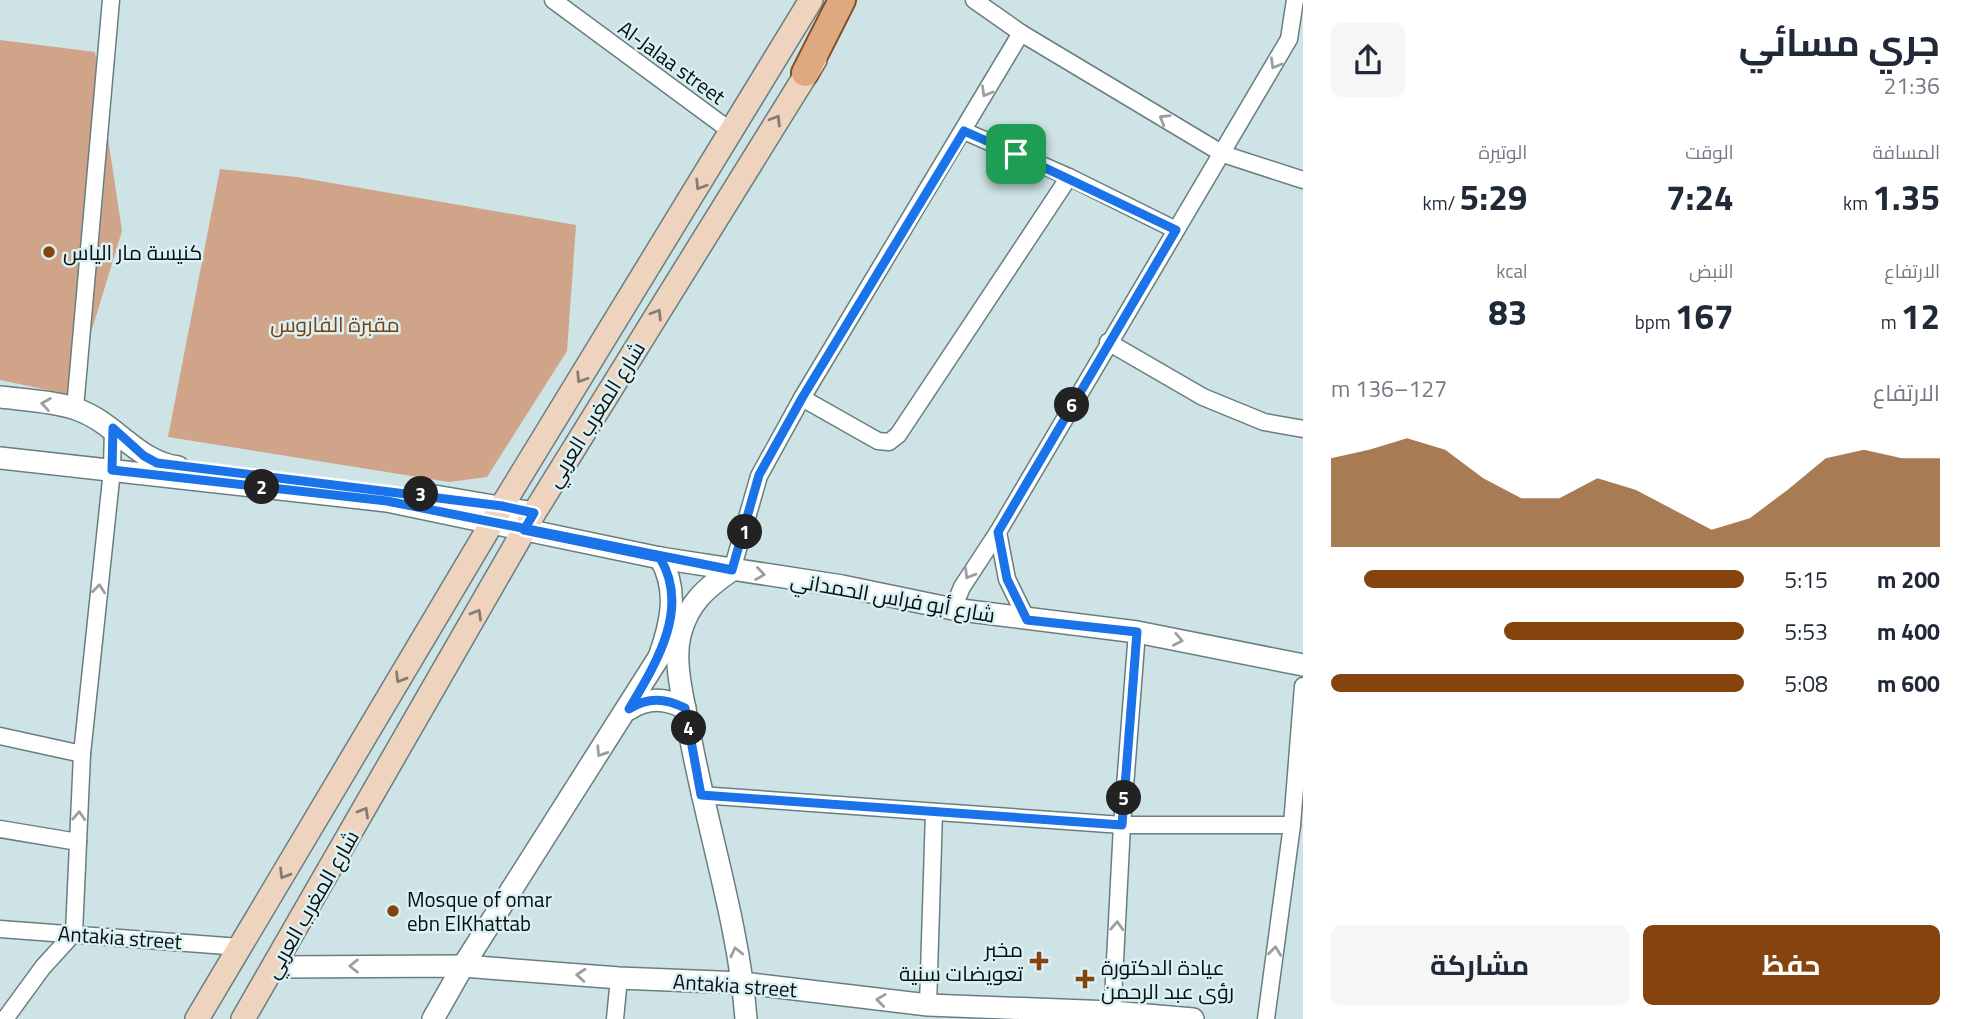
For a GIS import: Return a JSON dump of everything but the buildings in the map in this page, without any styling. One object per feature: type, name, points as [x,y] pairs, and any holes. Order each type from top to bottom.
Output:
[{"type":"main road","name":"شارع المغرب العربي","points":[[197,1019],[498,514],[811,0]]},
{"type":"main road","points":[[805,73],[842,0]]},
{"type":"main road","name":"شارع المغرب العربي","points":[[243,1019],[529,522],[805,73],[857,0]]},
{"type":"street","points":[[75,408],[111,0]]},
{"type":"street","name":"Al-Jalaa street","points":[[553,0],[732,132]]},
{"type":"street","points":[[974,0],[1021,33],[1223,154],[1303,180]]},
{"type":"street","points":[[953,609],[962,586],[998,532],[1289,39],[1295,0]]},
{"type":"street","points":[[746,1019],[743,983],[701,795],[685,708],[679,639],[693,602],[732,570],[759,475],[802,398],[1021,33]]},
{"type":"street","points":[[964,131],[1069,177],[1176,230]]},
{"type":"street","points":[[802,398],[878,441],[889,442],[898,435],[1069,177]]},
{"type":"street","points":[[1108,342],[1203,397],[1264,422],[1303,429]]},
{"type":"street","points":[[0,397],[75,408],[113,428],[144,456],[173,467],[396,491],[498,514]]},
{"type":"street","points":[[5,1019],[43,967],[74,933],[82,754],[112,470],[113,428]]},
{"type":"street","points":[[0,458],[498,514]]},
{"type":"street","name":"شارع أبو فراس الحمداني","points":[[498,514],[660,558],[842,586],[953,609],[1137,632],[1303,665]]},
{"type":"street","points":[[998,532],[1007,579],[1027,620]]},
{"type":"street","points":[[433,1019],[463,966],[629,709],[659,657],[667,636],[673,594],[670,573],[660,558]]},
{"type":"street","points":[[1112,1016],[1122,825],[1137,632]]},
{"type":"street","points":[[1266,1019],[1292,825],[1303,686]]},
{"type":"street","points":[[629,709],[654,699],[672,702],[685,708]]},
{"type":"street","points":[[0,736],[82,754]]},
{"type":"street","points":[[701,795],[1122,825],[1292,825]]},
{"type":"street","points":[[928,1005],[934,811]]},
{"type":"street","points":[[0,829],[78,842]]},
{"type":"street","name":"Antakia street","points":[[0,929],[240,947]]},
{"type":"street","name":"Antakia street","points":[[275,967],[463,966],[619,978],[743,983],[976,1013],[1194,1019]]},
{"type":"street","points":[[615,1019],[619,978]]},
{"type":"green space","points":[[0,40],[95,52],[122,231],[72,395],[0,380]]},
{"type":"green space","name":"مقبرة الفاروس","points":[[220,169],[297,177],[576,225],[567,351],[487,477],[449,482],[168,437]]},
{"type":"place","name":"كنيسة مار الياس","points":[[49,252]]},
{"type":"place","name":"Mosque of omar ebn ElKhattab","points":[[393,911]]},
{"type":"place","name":"مخبر تعويضات سنية","points":[[1039,961]]},
{"type":"place","name":"عيادة الدكتورة رؤى عبد الرحمن","points":[[1085,979]]},
{"type":"route","points":[[1016,154],[964,131],[802,398],[759,475],[732,570],[660,558],[524,530],[494,522],[387,501],[112,470],[113,428],[144,456],[173,467],[396,491],[502,506],[534,513],[524,530],[592,544],[660,558],[670,573],[673,594],[667,636],[659,657],[629,709],[654,699],[672,702],[685,708],[701,795],[1122,825],[1137,632],[1027,620],[1007,579],[998,532],[1176,230],[1016,154]]}]
